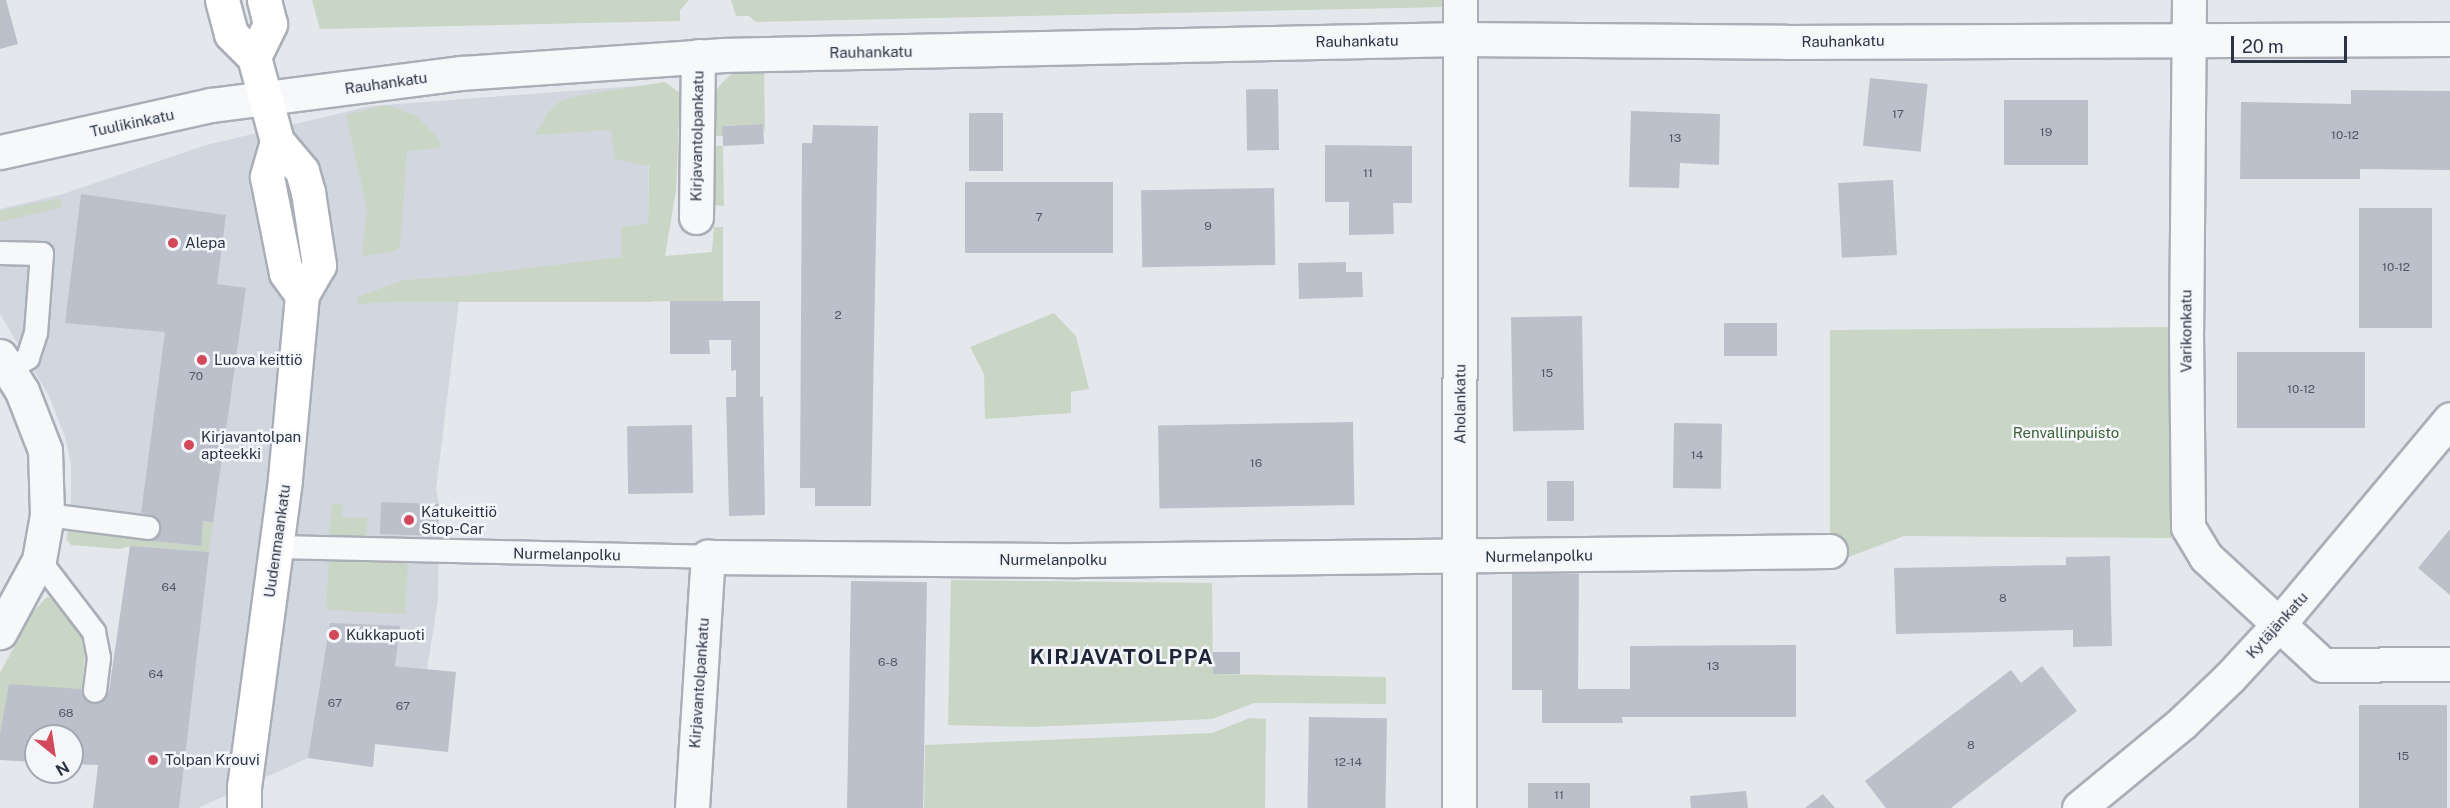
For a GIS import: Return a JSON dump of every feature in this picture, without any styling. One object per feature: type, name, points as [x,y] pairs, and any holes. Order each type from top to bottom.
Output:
[{"type":"main road","name":"Uudenmaankatu","points":[[222,0],[231,34],[254,57],[277,141],[302,171],[319,265],[302,295],[277,547],[241,801]]},
{"type":"main road","points":[[254,57],[270,24],[264,0]]},
{"type":"street","name":"Aholankatu","points":[[1459,808],[1460,0]]},
{"type":"street","name":"Varikonkatu","points":[[2189,0],[2186,331],[2188,527],[2206,557],[2323,665],[2450,664]]},
{"type":"street","name":"Rauhankatu","points":[[266,98],[461,73],[698,56],[1460,39],[1798,42],[2189,38],[2450,39]]},
{"type":"street","name":"Kirjavantolpankatu","points":[[696,217],[698,56]]},
{"type":"street","name":"Tuulikinkatu","points":[[0,152],[211,105],[266,98]]},
{"type":"street","points":[[0,632],[39,560],[47,515],[45,450],[35,418],[5,363]]},
{"type":"street","name":"Kytäjänkatu","points":[[2079,808],[2182,723],[2278,625],[2450,419]]},
{"type":"street","name":"Nurmelanpolku","points":[[708,557],[1077,560],[1830,551]]},
{"type":"street","name":"Kirjavantolpankatu","points":[[692,808],[708,557]]},
{"type":"lane","points":[[0,253],[42,254],[36,333],[28,358],[5,363]]},
{"type":"lane","points":[[47,515],[148,528]]},
{"type":"lane","name":"Nurmelanpolku","points":[[277,547],[708,557]]},
{"type":"lane","points":[[39,560],[94,632],[99,658],[95,691]]},
{"type":"shaded area","points":[[649,85],[648,224],[653,302],[459,302],[436,489],[439,504],[438,600],[427,669],[357,662],[349,742],[375,744],[373,767],[308,758],[198,808],[93,808],[130,546],[66,540],[71,506],[71,464],[65,437],[49,396],[0,314],[0,209],[63,194],[206,145],[371,106]]},
{"type":"green space","points":[[312,0],[689,0],[680,10],[680,21],[320,29]]},
{"type":"green space","points":[[731,0],[1446,0],[1446,7],[756,22],[749,16],[736,16]]},
{"type":"green space","points":[[764,71],[765,133],[762,124],[723,126],[723,136],[709,136],[712,96],[722,83],[732,73]]},
{"type":"green space","points":[[665,82],[680,93],[676,190],[665,256],[712,252],[714,227],[723,227],[723,301],[358,304],[357,297],[404,280],[463,276],[621,257],[621,227],[648,224],[649,166],[615,159],[611,130],[534,135],[549,112],[560,101],[577,96]]},
{"type":"green space","points":[[386,105],[417,116],[438,138],[441,148],[407,151],[400,248],[391,252],[362,256],[367,209],[346,115]]},
{"type":"green space","points":[[708,146],[723,146],[724,206],[707,204]]},
{"type":"green space","points":[[60,198],[62,207],[0,222],[0,211]]},
{"type":"green space","points":[[1054,313],[1076,336],[1089,389],[1071,392],[1071,413],[985,419],[984,374],[970,347]]},
{"type":"green space","name":"Renvallinpuisto","points":[[2173,327],[2171,538],[1904,536],[1830,564],[1830,330]]},
{"type":"green space","points":[[332,504],[343,504],[341,518],[368,518],[366,536],[329,537]]},
{"type":"green space","points":[[203,521],[213,522],[209,552],[130,546],[120,549],[71,545],[67,540],[69,529],[200,545]]},
{"type":"green space","points":[[329,559],[408,563],[405,614],[326,610]]},
{"type":"green space","points":[[951,580],[1212,583],[1213,674],[1386,677],[1386,704],[1254,703],[1212,719],[1032,727],[948,725]]},
{"type":"green space","points":[[47,597],[53,598],[70,615],[81,634],[85,654],[82,689],[0,734],[0,673],[33,612]]},
{"type":"green space","points":[[1250,718],[1266,719],[1265,808],[924,808],[925,745],[1212,733]]},
{"type":"building","points":[[0,0],[6,0],[18,44],[0,49]]},
{"type":"building","points":[[1870,78],[1928,84],[1921,152],[1863,146]]},
{"type":"building","points":[[1278,89],[1279,150],[1247,151],[1246,90]]},
{"type":"building","points":[[2351,90],[2450,91],[2450,170],[2360,169],[2360,179],[2240,179],[2241,102],[2351,104]]},
{"type":"building","points":[[2004,100],[2088,100],[2088,165],[2004,165]]},
{"type":"building","points":[[1631,111],[1720,114],[1719,165],[1680,163],[1679,188],[1629,187]]},
{"type":"building","points":[[969,113],[1003,113],[1003,171],[969,171]]},
{"type":"building","points":[[763,124],[764,144],[723,146],[722,126]]},
{"type":"building","points":[[813,125],[878,126],[871,506],[815,506],[815,488],[800,488],[802,143],[812,143]]},
{"type":"building","points":[[1325,145],[1412,146],[1412,203],[1393,203],[1394,234],[1349,235],[1349,202],[1325,202]]},
{"type":"building","points":[[1893,180],[1897,255],[1842,258],[1838,183]]},
{"type":"building","points":[[965,182],[1113,182],[1113,253],[965,253]]},
{"type":"building","points":[[1274,188],[1275,265],[1142,267],[1141,190]]},
{"type":"building","points":[[81,194],[226,215],[217,284],[246,288],[213,522],[203,521],[201,546],[146,540],[151,515],[141,513],[165,332],[65,323]]},
{"type":"building","points":[[2359,208],[2432,208],[2432,328],[2359,328]]},
{"type":"building","points":[[1346,262],[1346,272],[1362,272],[1363,297],[1299,299],[1298,263]]},
{"type":"building","points":[[670,301],[760,301],[760,397],[763,396],[765,515],[729,516],[726,397],[736,397],[736,370],[731,371],[731,340],[709,340],[710,354],[670,354]]},
{"type":"building","points":[[1582,316],[1584,430],[1513,431],[1511,317]]},
{"type":"building","points":[[1724,323],[1777,323],[1777,356],[1724,356]]},
{"type":"building","points":[[2237,352],[2365,352],[2365,428],[2237,428]]},
{"type":"building","points":[[1353,422],[1354,505],[1159,508],[1158,425]]},
{"type":"building","points":[[1674,423],[1722,424],[1721,489],[1673,488]]},
{"type":"building","points":[[692,425],[693,493],[628,494],[627,426]]},
{"type":"building","points":[[1547,481],[1574,481],[1574,521],[1547,521]]},
{"type":"building","name":"Katukeittiö Stop-Car","points":[[381,502],[439,504],[438,536],[380,534]]},
{"type":"building","points":[[2450,529],[2450,595],[2418,568]]},
{"type":"building","points":[[130,546],[209,552],[179,808],[93,808],[98,765],[84,764],[84,724],[24,724],[24,761],[0,760],[0,734],[9,684],[109,691]]},
{"type":"building","points":[[2110,556],[2112,646],[2073,647],[2073,630],[1896,634],[1894,568],[2066,565],[2066,557]]},
{"type":"building","points":[[1512,574],[1579,574],[1578,689],[1630,689],[1630,646],[1796,645],[1796,717],[1622,717],[1623,723],[1542,723],[1542,690],[1512,690]]},
{"type":"building","points":[[851,581],[927,582],[923,808],[847,808]]},
{"type":"building","points":[[330,623],[400,626],[395,666],[456,672],[448,752],[375,744],[373,767],[308,758]]},
{"type":"building","points":[[1213,652],[1240,652],[1240,674],[1213,674]]},
{"type":"building","points":[[2042,666],[2077,711],[1951,808],[1886,808],[1865,781],[2011,670],[2021,683]]},
{"type":"building","points":[[2359,705],[2447,705],[2447,808],[2359,808]]},
{"type":"building","points":[[1309,717],[1387,718],[1385,808],[1307,808]]},
{"type":"building","points":[[1528,783],[1590,783],[1590,808],[1528,808]]},
{"type":"building","points":[[1746,791],[1748,808],[1691,808],[1690,796]]},
{"type":"building","points":[[1823,794],[1835,808],[1805,808]]},
{"type":"place","name":"Alepa","points":[[173,243]]},
{"type":"place","name":"Luova keittiö","points":[[202,360]]},
{"type":"place","name":"Kirjavantolpan apteekki","points":[[189,445]]},
{"type":"place","name":"Katukeittiö Stop-Car","points":[[409,520]]},
{"type":"place","name":"Kukkapuoti","points":[[334,635]]},
{"type":"place","name":"Tolpan Krouvi","points":[[153,760]]},
{"type":"district","name":"KIRJAVATOLPPA","points":[[1122,657]]}]
